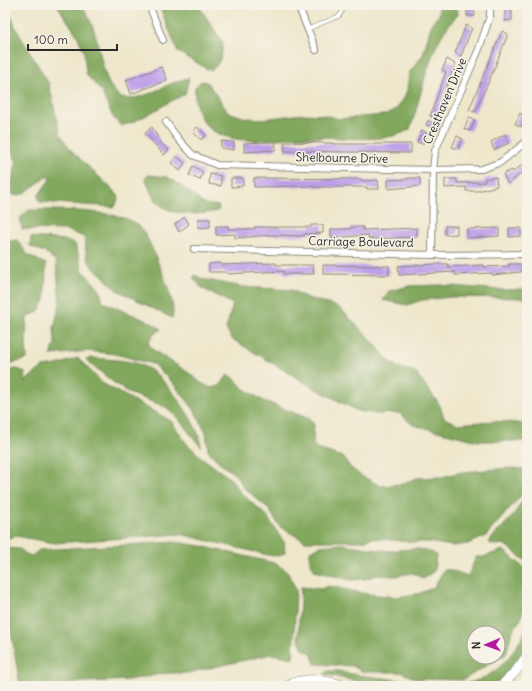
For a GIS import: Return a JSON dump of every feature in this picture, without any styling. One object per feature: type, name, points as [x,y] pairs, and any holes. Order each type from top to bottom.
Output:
[{"type":"street","points":[[149,5],[163,40]]},
{"type":"street","name":"Cresthaven Drive","points":[[432,255],[433,170],[435,151],[479,49],[490,16],[490,5]]},
{"type":"street","points":[[299,7],[316,50]]},
{"type":"street","name":"Shelbourne Drive","points":[[166,122],[179,140],[193,155],[217,165],[433,170],[482,169],[501,162],[527,141]]},
{"type":"street","name":"Carriage Boulevard","points":[[194,249],[432,255],[527,254]]},
{"type":"street","points":[[501,686],[527,656]]},
{"type":"street","points":[[288,686],[301,680],[313,679],[348,686]]},
{"type":"lane","points":[[299,7],[309,5]]},
{"type":"lane","points":[[308,29],[338,16],[343,10],[341,5]]},
{"type":"green space","points":[[5,5],[7,5],[16,29],[49,84],[60,134],[71,150],[119,196],[115,207],[40,202],[38,196],[50,179],[48,176],[23,194],[13,196],[11,186],[17,161],[5,143]]},
{"type":"green space","points":[[57,5],[81,5],[87,13],[108,81],[121,98],[139,97],[172,83],[189,78],[185,94],[130,123],[121,126],[113,117],[101,91],[86,74],[84,51],[77,35]]},
{"type":"green space","points":[[159,5],[198,5],[223,43],[220,58],[211,71],[178,52]]},
{"type":"green space","points":[[436,5],[457,5],[458,15],[448,26],[433,53],[410,129],[400,134],[388,137],[361,139],[296,137],[260,140],[237,139],[226,137],[209,128],[198,112],[195,100],[195,87],[201,81],[207,82],[228,112],[246,118],[262,119],[303,114],[323,115],[339,119],[384,115],[396,110],[404,98],[407,90],[409,73],[423,55],[432,22],[439,15],[439,8]]},
{"type":"green space","points":[[149,175],[167,177],[179,184],[204,204],[219,206],[218,211],[183,214],[167,209],[154,198],[145,178]]},
{"type":"green space","points":[[29,210],[103,213],[130,220],[139,226],[149,242],[166,283],[172,302],[172,318],[115,289],[92,267],[87,257],[84,237],[65,230],[22,229],[20,218]]},
{"type":"green space","points":[[31,237],[64,240],[75,244],[83,271],[100,290],[103,302],[152,323],[161,329],[153,335],[148,343],[153,350],[189,373],[201,383],[211,388],[220,386],[228,375],[234,378],[244,389],[264,401],[310,419],[314,425],[313,444],[318,449],[343,457],[350,467],[361,476],[381,486],[401,484],[417,478],[441,477],[462,472],[510,468],[527,469],[527,490],[486,536],[468,544],[452,546],[428,542],[410,542],[372,538],[363,541],[305,541],[280,527],[268,508],[244,488],[236,475],[222,465],[208,451],[206,432],[193,408],[172,382],[153,364],[115,354],[88,351],[51,355],[55,344],[54,327],[60,303],[56,261],[44,252],[30,246]]},
{"type":"green space","points":[[17,240],[28,255],[46,264],[45,301],[38,312],[27,317],[27,359],[5,365],[5,246],[9,241]]},
{"type":"green space","points":[[195,275],[202,279],[243,287],[292,290],[305,297],[340,308],[373,342],[385,357],[397,367],[415,372],[439,404],[444,418],[457,424],[494,421],[527,424],[527,441],[478,441],[413,425],[399,413],[377,414],[358,411],[314,388],[232,339],[226,329],[233,304],[203,289],[193,278]]},
{"type":"green space","points":[[440,285],[501,290],[527,289],[527,298],[451,297],[422,300],[407,305],[383,300],[389,291],[410,286]]},
{"type":"green space","points":[[78,358],[102,383],[171,421],[187,444],[201,457],[232,480],[241,493],[266,515],[284,542],[285,553],[280,556],[268,555],[180,534],[55,543],[16,536],[5,539],[5,371],[17,369],[25,372],[24,382],[43,367],[57,365]]},
{"type":"green space","points":[[92,358],[121,360],[136,363],[156,374],[182,405],[196,428],[201,447],[180,421],[166,407],[131,394],[113,382],[86,360]]},
{"type":"green space","points":[[527,498],[527,562],[504,544],[494,545],[488,542],[512,517],[521,503]]},
{"type":"green space","points":[[175,542],[201,546],[274,563],[287,571],[296,590],[293,658],[272,654],[187,673],[167,673],[128,680],[83,682],[58,686],[20,686],[5,594],[5,548],[20,549],[26,554],[32,556],[39,550]]},
{"type":"green space","points":[[342,544],[387,551],[416,549],[429,551],[436,555],[434,571],[423,579],[413,573],[395,576],[377,575],[365,579],[351,580],[315,571],[310,561],[310,551],[321,546]]},
{"type":"green space","points":[[503,550],[527,570],[527,589],[521,619],[512,632],[506,654],[506,625],[466,625],[466,665],[488,665],[463,680],[416,679],[401,672],[363,672],[353,666],[315,664],[311,653],[303,649],[298,637],[301,587],[321,589],[329,586],[367,594],[397,597],[421,593],[434,587],[444,570],[451,570],[468,576],[476,557],[483,557]]},
{"type":"green space","points":[[527,627],[527,646],[500,681],[488,686],[378,686],[324,674],[328,671],[338,671],[420,683],[441,685],[459,684],[475,681],[490,675],[502,665],[506,665],[506,660]]},
{"type":"building","points":[[467,6],[474,6],[475,16],[467,16]]},
{"type":"building","points":[[505,10],[512,10],[512,20],[505,21]]},
{"type":"building","points":[[466,25],[472,28],[461,56],[455,53]]},
{"type":"building","points":[[502,31],[508,34],[490,79],[475,112],[469,110]]},
{"type":"building","points":[[447,59],[455,64],[435,118],[430,116],[446,72],[442,70]]},
{"type":"building","points":[[162,67],[167,80],[131,94],[126,80]]},
{"type":"building","points":[[520,113],[525,116],[521,127],[515,124]]},
{"type":"building","points":[[469,117],[475,120],[470,131],[464,129]]},
{"type":"building","points":[[428,120],[440,127],[439,130],[426,125]]},
{"type":"building","points":[[152,127],[161,143],[169,150],[164,155],[145,133]]},
{"type":"building","points":[[197,127],[206,135],[201,140],[193,132]]},
{"type":"building","points":[[422,130],[427,133],[423,144],[417,142]]},
{"type":"building","points":[[505,134],[509,143],[494,150],[491,142]]},
{"type":"building","points":[[457,136],[463,139],[458,149],[452,147]]},
{"type":"building","points":[[221,141],[234,142],[234,150],[221,148]]},
{"type":"building","points":[[275,142],[276,150],[244,152],[244,143]]},
{"type":"building","points":[[284,142],[333,144],[411,144],[411,153],[285,151]]},
{"type":"building","points":[[176,156],[185,163],[180,171],[171,163]]},
{"type":"building","points":[[527,161],[527,181],[522,173],[508,184],[503,174],[512,170],[513,172]]},
{"type":"building","points":[[193,166],[203,172],[200,180],[189,175]]},
{"type":"building","points":[[210,174],[221,176],[221,186],[209,184]]},
{"type":"building","points":[[496,177],[497,186],[478,191],[466,191],[466,187],[445,188],[445,179],[457,179],[457,183],[485,182],[484,179]]},
{"type":"building","points":[[231,178],[243,178],[243,186],[231,187]]},
{"type":"building","points":[[254,178],[362,179],[362,181],[378,180],[379,189],[367,189],[367,187],[313,186],[254,187]]},
{"type":"building","points":[[420,178],[420,186],[388,189],[388,180]]},
{"type":"building","points":[[185,217],[189,224],[179,232],[175,224]]},
{"type":"building","points":[[198,219],[210,219],[210,227],[198,228]]},
{"type":"building","points":[[311,225],[323,225],[323,233],[304,234],[304,236],[273,235],[235,238],[235,234],[216,235],[216,226],[228,226],[228,229],[254,229],[254,227],[311,227]]},
{"type":"building","points":[[445,226],[457,226],[457,234],[445,235]]},
{"type":"building","points":[[351,227],[363,227],[363,230],[417,228],[417,237],[369,239],[368,235],[331,238],[331,229],[351,229]]},
{"type":"building","points":[[499,228],[499,236],[467,238],[467,229]]},
{"type":"building","points":[[509,228],[521,228],[521,236],[509,237]]},
{"type":"building","points":[[221,263],[221,265],[276,263],[276,265],[313,265],[314,274],[284,274],[284,271],[227,274],[226,272],[209,272],[209,264]]},
{"type":"building","points":[[448,264],[448,267],[484,265],[484,267],[521,264],[521,272],[492,275],[492,273],[455,275],[455,272],[399,275],[398,266]]},
{"type":"building","points":[[323,265],[389,266],[389,275],[323,274]]}]
